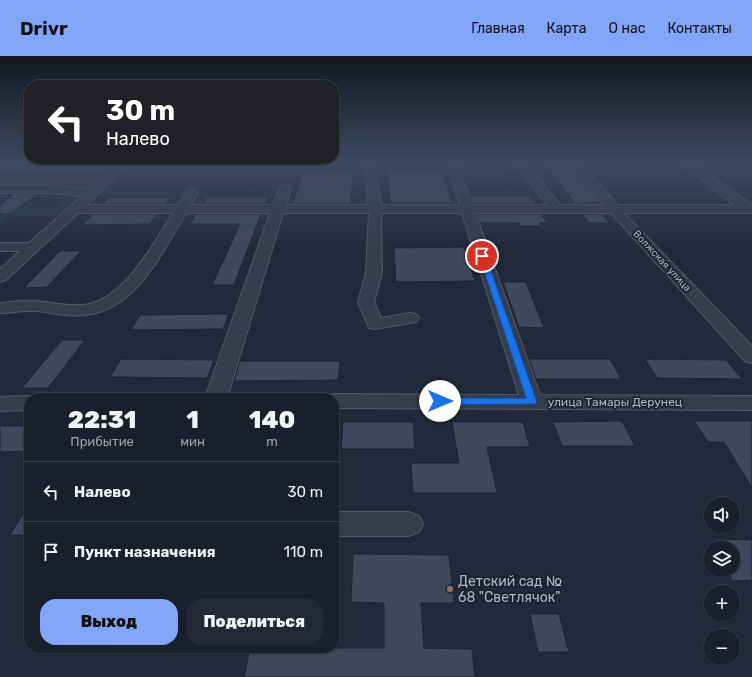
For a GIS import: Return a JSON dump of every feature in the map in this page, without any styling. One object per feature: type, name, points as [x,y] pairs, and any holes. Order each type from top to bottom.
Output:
[{"type":"street","points":[[82,192],[93,193]]},
{"type":"street","points":[[218,393],[284,192]]},
{"type":"street","points":[[372,192],[375,209],[374,273],[366,302],[375,324],[410,318]]},
{"type":"street","points":[[461,192],[532,402]]},
{"type":"street","points":[[542,192],[556,208]]},
{"type":"street","name":"Волжская улица","points":[[599,192],[752,358]]},
{"type":"street","points":[[726,192],[750,209]]},
{"type":"street","points":[[0,277],[93,193]]},
{"type":"street","points":[[0,308],[36,306],[61,311],[86,310],[109,302],[137,279],[192,193]]},
{"type":"street","points":[[76,209],[750,209]]},
{"type":"street","points":[[0,247],[34,247]]},
{"type":"street","name":"улица Тамары Дерунец","points":[[339,401],[752,403]]},
{"type":"street","points":[[0,404],[24,403]]},
{"type":"street","points":[[339,524],[409,524]]},
{"type":"green space","points":[[73,194],[82,197],[60,216],[10,216],[0,224],[0,210],[54,210]]},
{"type":"building","points":[[297,192],[352,192],[351,204],[293,204]]},
{"type":"building","points":[[389,192],[449,192],[452,203],[390,203]]},
{"type":"building","points":[[566,192],[592,192],[600,202],[575,204]]},
{"type":"building","points":[[14,194],[38,194],[10,214],[0,214],[0,205]]},
{"type":"building","points":[[470,196],[530,196],[535,204],[473,204]]},
{"type":"building","points":[[207,197],[268,197],[265,204],[203,204]]},
{"type":"building","points":[[109,198],[170,198],[166,204],[103,204]]},
{"type":"building","points":[[93,214],[157,214],[150,224],[83,225]]},
{"type":"building","points":[[196,214],[261,214],[234,285],[212,285],[240,224],[190,224]]},
{"type":"building","points":[[477,214],[542,214],[547,223],[540,223],[542,226],[520,226],[519,223],[480,223]]},
{"type":"building","points":[[583,214],[602,214],[609,223],[589,223]]},
{"type":"building","points":[[464,247],[475,281],[396,282],[394,248]]},
{"type":"building","points":[[60,251],[81,251],[47,287],[24,288]]},
{"type":"building","points":[[503,282],[526,282],[544,328],[519,327]]},
{"type":"building","points":[[229,314],[223,329],[131,330],[140,315]]},
{"type":"building","points":[[62,340],[85,340],[48,388],[22,388]]},
{"type":"building","points":[[121,359],[214,360],[207,378],[110,377]]},
{"type":"building","points":[[529,359],[610,359],[621,379],[536,379]]},
{"type":"building","points":[[645,359],[726,360],[742,379],[657,378]]},
{"type":"building","points":[[240,361],[340,361],[338,380],[234,381]]},
{"type":"building","points":[[622,421],[635,446],[562,446],[553,422]]},
{"type":"building","points":[[694,421],[752,421],[752,488],[724,442],[708,442]]},
{"type":"building","points":[[343,422],[413,422],[415,449],[341,449]]},
{"type":"building","points":[[452,422],[523,422],[530,447],[487,447],[497,493],[413,493],[411,463],[459,463]]},
{"type":"building","points":[[0,426],[24,426],[24,451],[0,452]]},
{"type":"building","points":[[24,512],[24,535],[10,535]]},
{"type":"building","points":[[715,539],[752,540],[752,580],[732,581],[731,577],[740,577],[740,541],[716,541]]},
{"type":"building","points":[[353,554],[449,555],[454,603],[421,603],[424,648],[472,649],[475,677],[244,677],[249,653],[339,653],[339,648],[384,648],[384,603],[351,602]]},
{"type":"building","points":[[530,614],[559,614],[569,652],[538,652]]},
{"type":"place","name":"Детский сад № 68 \"Светлячок\"","points":[[450,589]]},
{"type":"route","points":[[440,401],[532,402],[482,256]]}]
